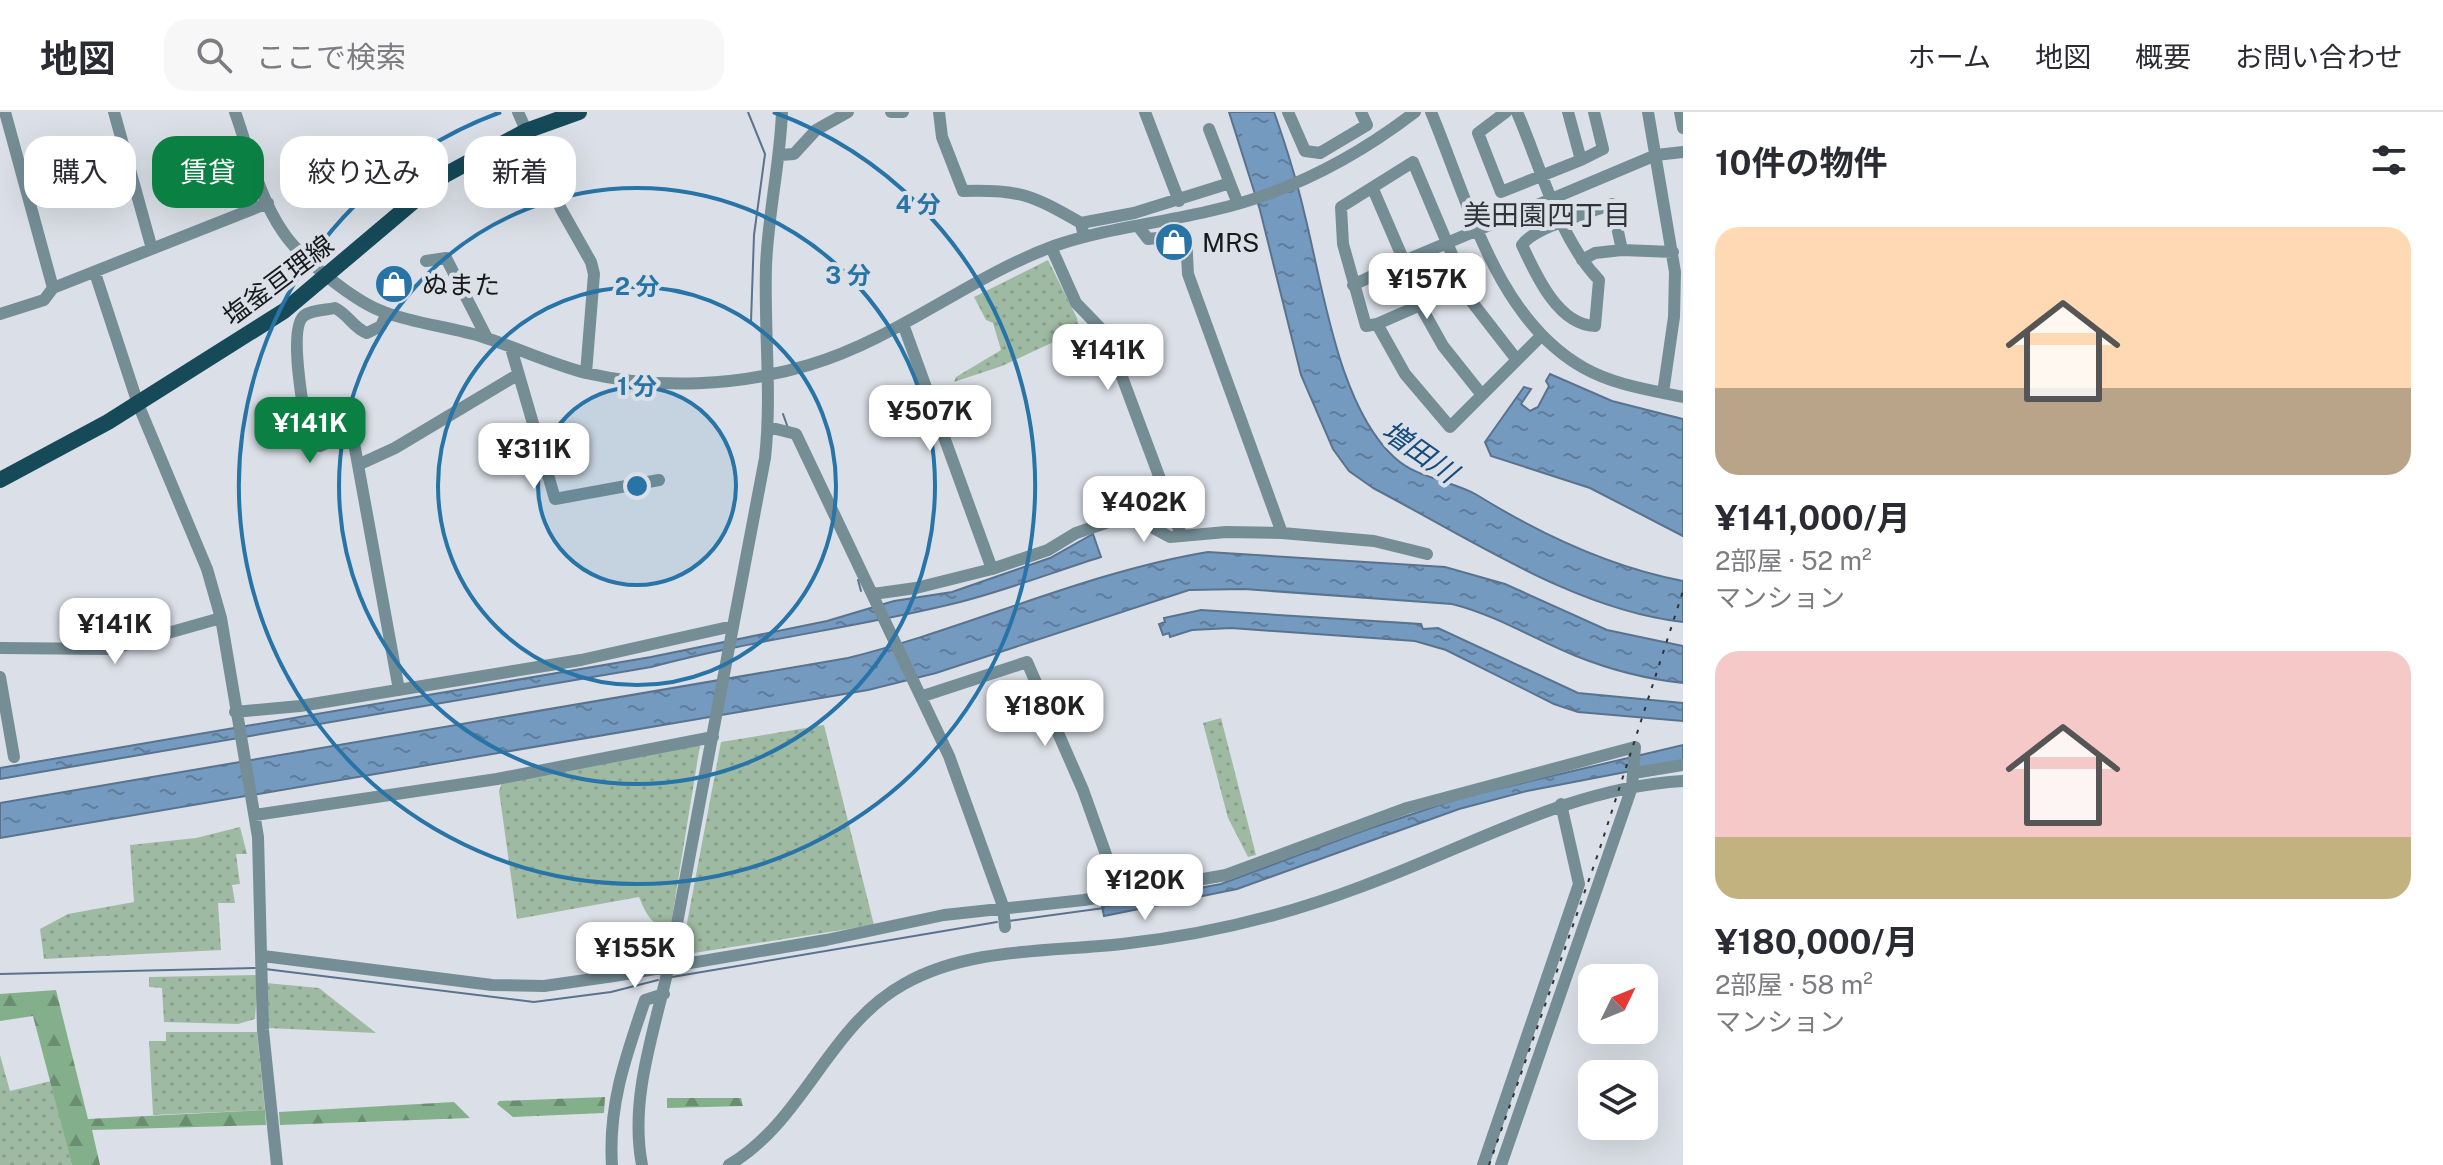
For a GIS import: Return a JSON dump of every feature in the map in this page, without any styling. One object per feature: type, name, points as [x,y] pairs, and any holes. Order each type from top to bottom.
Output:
[{"type":"main road","name":"塩釜亘理線","points":[[0,480],[138,404],[284,311],[445,175],[526,131],[579,112]]},
{"type":"street","points":[[5,112],[53,288]]},
{"type":"street","points":[[114,112],[152,249]]},
{"type":"street","points":[[235,112],[268,203],[283,232],[328,275],[387,313],[487,338],[586,373],[643,382],[692,384],[767,377],[835,356],[1051,247],[1242,203],[1310,177],[1366,146],[1415,112]]},
{"type":"street","points":[[518,112],[561,209],[591,262],[594,274],[586,373]]},
{"type":"street","points":[[642,1165],[637,1119],[641,1088],[670,966],[768,427],[768,229],[780,155],[782,112]]},
{"type":"street","points":[[780,155],[794,154],[816,130],[848,112]]},
{"type":"street","points":[[891,112],[903,112]]},
{"type":"street","points":[[939,112],[942,137],[963,191],[1020,191],[1081,223],[1179,201],[1230,183]]},
{"type":"street","points":[[1145,112],[1179,201]]},
{"type":"street","points":[[1288,112],[1305,151],[1310,177]]},
{"type":"street","points":[[1305,151],[1320,153],[1367,125],[1361,112]]},
{"type":"street","points":[[1431,112],[1509,296],[1541,336],[1584,368],[1620,383],[1683,397]]},
{"type":"street","points":[[1506,112],[1478,133],[1501,192],[1603,149],[1594,112]]},
{"type":"street","points":[[1517,112],[1563,223],[1582,260],[1599,280],[1595,326],[1580,326],[1559,306],[1537,277],[1522,245],[1527,238],[1563,223],[1612,204],[1622,250]]},
{"type":"street","points":[[1568,112],[1581,160]]},
{"type":"street","points":[[1648,112],[1679,294],[1663,393]]},
{"type":"street","points":[[1680,112],[1683,128]]},
{"type":"street","points":[[1209,129],[1230,183],[1242,203]]},
{"type":"street","points":[[1353,285],[1656,155],[1683,152]]},
{"type":"street","points":[[1464,286],[1366,326],[1343,244],[1341,207],[1413,162],[1464,286],[1484,321],[1517,360]]},
{"type":"street","points":[[1373,189],[1404,261]]},
{"type":"street","points":[[0,314],[44,300],[53,288],[268,203]]},
{"type":"street","points":[[1081,223],[1084,237]]},
{"type":"street","points":[[1138,226],[1148,239],[1186,235],[1188,274],[1282,533]]},
{"type":"street","points":[[1051,247],[1076,303],[1106,334],[1181,535]]},
{"type":"street","points":[[1582,260],[1595,253],[1622,250],[1673,252]]},
{"type":"street","points":[[426,261],[446,258],[487,338]]},
{"type":"street","points":[[95,273],[138,404],[207,569],[221,618],[254,810],[263,958],[263,1030],[277,1165]]},
{"type":"street","points":[[1420,305],[1443,346],[1482,395]]},
{"type":"street","points":[[387,313],[381,326],[367,333],[354,327],[347,315],[335,308],[305,314],[295,341],[309,444],[320,446],[352,432],[399,690]]},
{"type":"street","points":[[903,324],[992,569]]},
{"type":"street","points":[[1377,324],[1405,374],[1450,427],[1541,336]]},
{"type":"street","points":[[511,348],[555,499],[659,480]]},
{"type":"street","points":[[360,464],[395,448],[517,375]]},
{"type":"street","points":[[768,427],[796,434],[920,691],[949,756],[1004,908],[1005,927]]},
{"type":"street","points":[[874,596],[992,569],[1048,550],[1076,533],[1129,515],[1170,537],[1282,533],[1374,541],[1427,554]]},
{"type":"street","points":[[0,648],[111,649],[221,618]]},
{"type":"street","points":[[236,714],[650,647],[692,633],[732,628]]},
{"type":"street","points":[[920,691],[1027,662],[1083,790],[1120,894]]},
{"type":"street","points":[[0,677],[14,757]]},
{"type":"street","points":[[254,810],[497,779],[714,730]]},
{"type":"street","points":[[263,958],[507,985],[558,984],[1004,908],[1120,894],[1226,875],[1350,827],[1461,791],[1635,747],[1632,787],[1501,1165]]},
{"type":"street","points":[[1634,772],[1683,765]]},
{"type":"street","points":[[729,1165],[776,1128],[861,1017],[900,986],[931,970],[975,959],[1182,934],[1290,910],[1362,887],[1561,804],[1632,787],[1683,781]]},
{"type":"street","points":[[1483,1165],[1579,884],[1561,804]]},
{"type":"street","points":[[612,1165],[611,1121],[619,1076],[645,1000],[665,990]]},
{"type":"green space","points":[[1048,260],[1077,318],[1079,330],[1002,366],[954,382],[956,377],[1001,350],[993,323],[986,320],[974,297]]},
{"type":"green space","points":[[1221,718],[1256,855],[1248,857],[1228,818],[1203,723]]},
{"type":"green space","points":[[824,725],[874,925],[681,955],[721,742]]},
{"type":"green space","points":[[700,745],[670,930],[650,918],[639,897],[517,919],[499,791],[502,783]]},
{"type":"green space","points":[[240,827],[247,854],[236,854],[240,884],[232,885],[235,903],[218,903],[221,950],[44,959],[40,929],[68,914],[134,902],[130,845],[196,838]]},
{"type":"green space","points":[[258,975],[255,1019],[238,1024],[164,1022],[162,988],[149,987],[149,977]]},
{"type":"green space","points":[[266,983],[319,988],[376,1033],[267,1028]]},
{"type":"green space","points":[[56,990],[88,1119],[265,1110],[266,1125],[92,1130],[100,1165],[72,1165],[33,1016],[0,1021],[0,994]]},
{"type":"green space","points":[[166,1032],[257,1032],[265,1110],[153,1115],[149,1041],[166,1041]]},
{"type":"green space","points":[[0,1055],[10,1091],[51,1081],[72,1165],[0,1165]]},
{"type":"green space","points":[[605,1097],[604,1113],[513,1117],[497,1104],[499,1101]]},
{"type":"green space","points":[[667,1098],[741,1098],[743,1106],[667,1108]]},
{"type":"green space","points":[[454,1102],[470,1118],[280,1125],[279,1112]]},
{"type":"water","points":[[1229,112],[1274,112],[1298,190],[1327,311],[1347,378],[1376,436],[1395,458],[1414,471],[1467,490],[1576,547],[1629,567],[1683,581],[1683,622],[1643,615],[1563,588],[1373,488],[1349,471],[1333,449],[1301,375],[1260,210]]},
{"type":"water","points":[[1550,374],[1612,401],[1683,419],[1683,536],[1590,488],[1491,456],[1485,442],[1524,387],[1531,389],[1521,404],[1530,411],[1538,407],[1549,386],[1546,381]]},
{"type":"water","points":[[1093,534],[1101,557],[993,593],[918,612],[651,667],[0,779],[0,768],[651,657],[827,621],[894,601],[952,592],[1050,558]]},
{"type":"water","points":[[1208,552],[1445,567],[1505,584],[1607,630],[1683,646],[1683,683],[1602,666],[1484,614],[1452,604],[1244,589],[1189,590],[936,673],[868,690],[0,838],[0,803],[848,658],[938,632],[1073,586]]},
{"type":"water","points":[[1201,610],[1421,624],[1423,629],[1438,628],[1578,693],[1683,703],[1683,721],[1578,712],[1554,704],[1446,650],[1415,641],[1231,628],[1192,630],[1170,637],[1169,633],[1163,635],[1159,624],[1165,622],[1164,618]]},
{"type":"water","points":[[1683,745],[1683,761],[1527,791],[1459,809],[1237,889],[1104,916],[1102,906],[1221,884],[1463,797]]},
{"type":"waterway","points":[[748,112],[765,154],[754,235],[751,322]]},
{"type":"waterway","points":[[783,414],[788,428]]},
{"type":"waterway","points":[[858,580],[861,591]]},
{"type":"waterway","points":[[1008,921],[1104,908]]},
{"type":"waterway","points":[[672,977],[997,922]]},
{"type":"waterway","points":[[0,974],[255,968]]},
{"type":"waterway","points":[[265,969],[534,1002],[611,992],[658,980]]},
{"type":"railway","points":[[1489,1165],[1599,851],[1683,591]]},
{"type":"place","name":"MRS","points":[[1174,242]]},
{"type":"place","name":"ぬまた","points":[[394,284]]},
{"type":"district","name":"美田園四丁目","points":[[1547,214]]},
{"type":"water label","name":"増田川","points":[[1420,451]]}]
